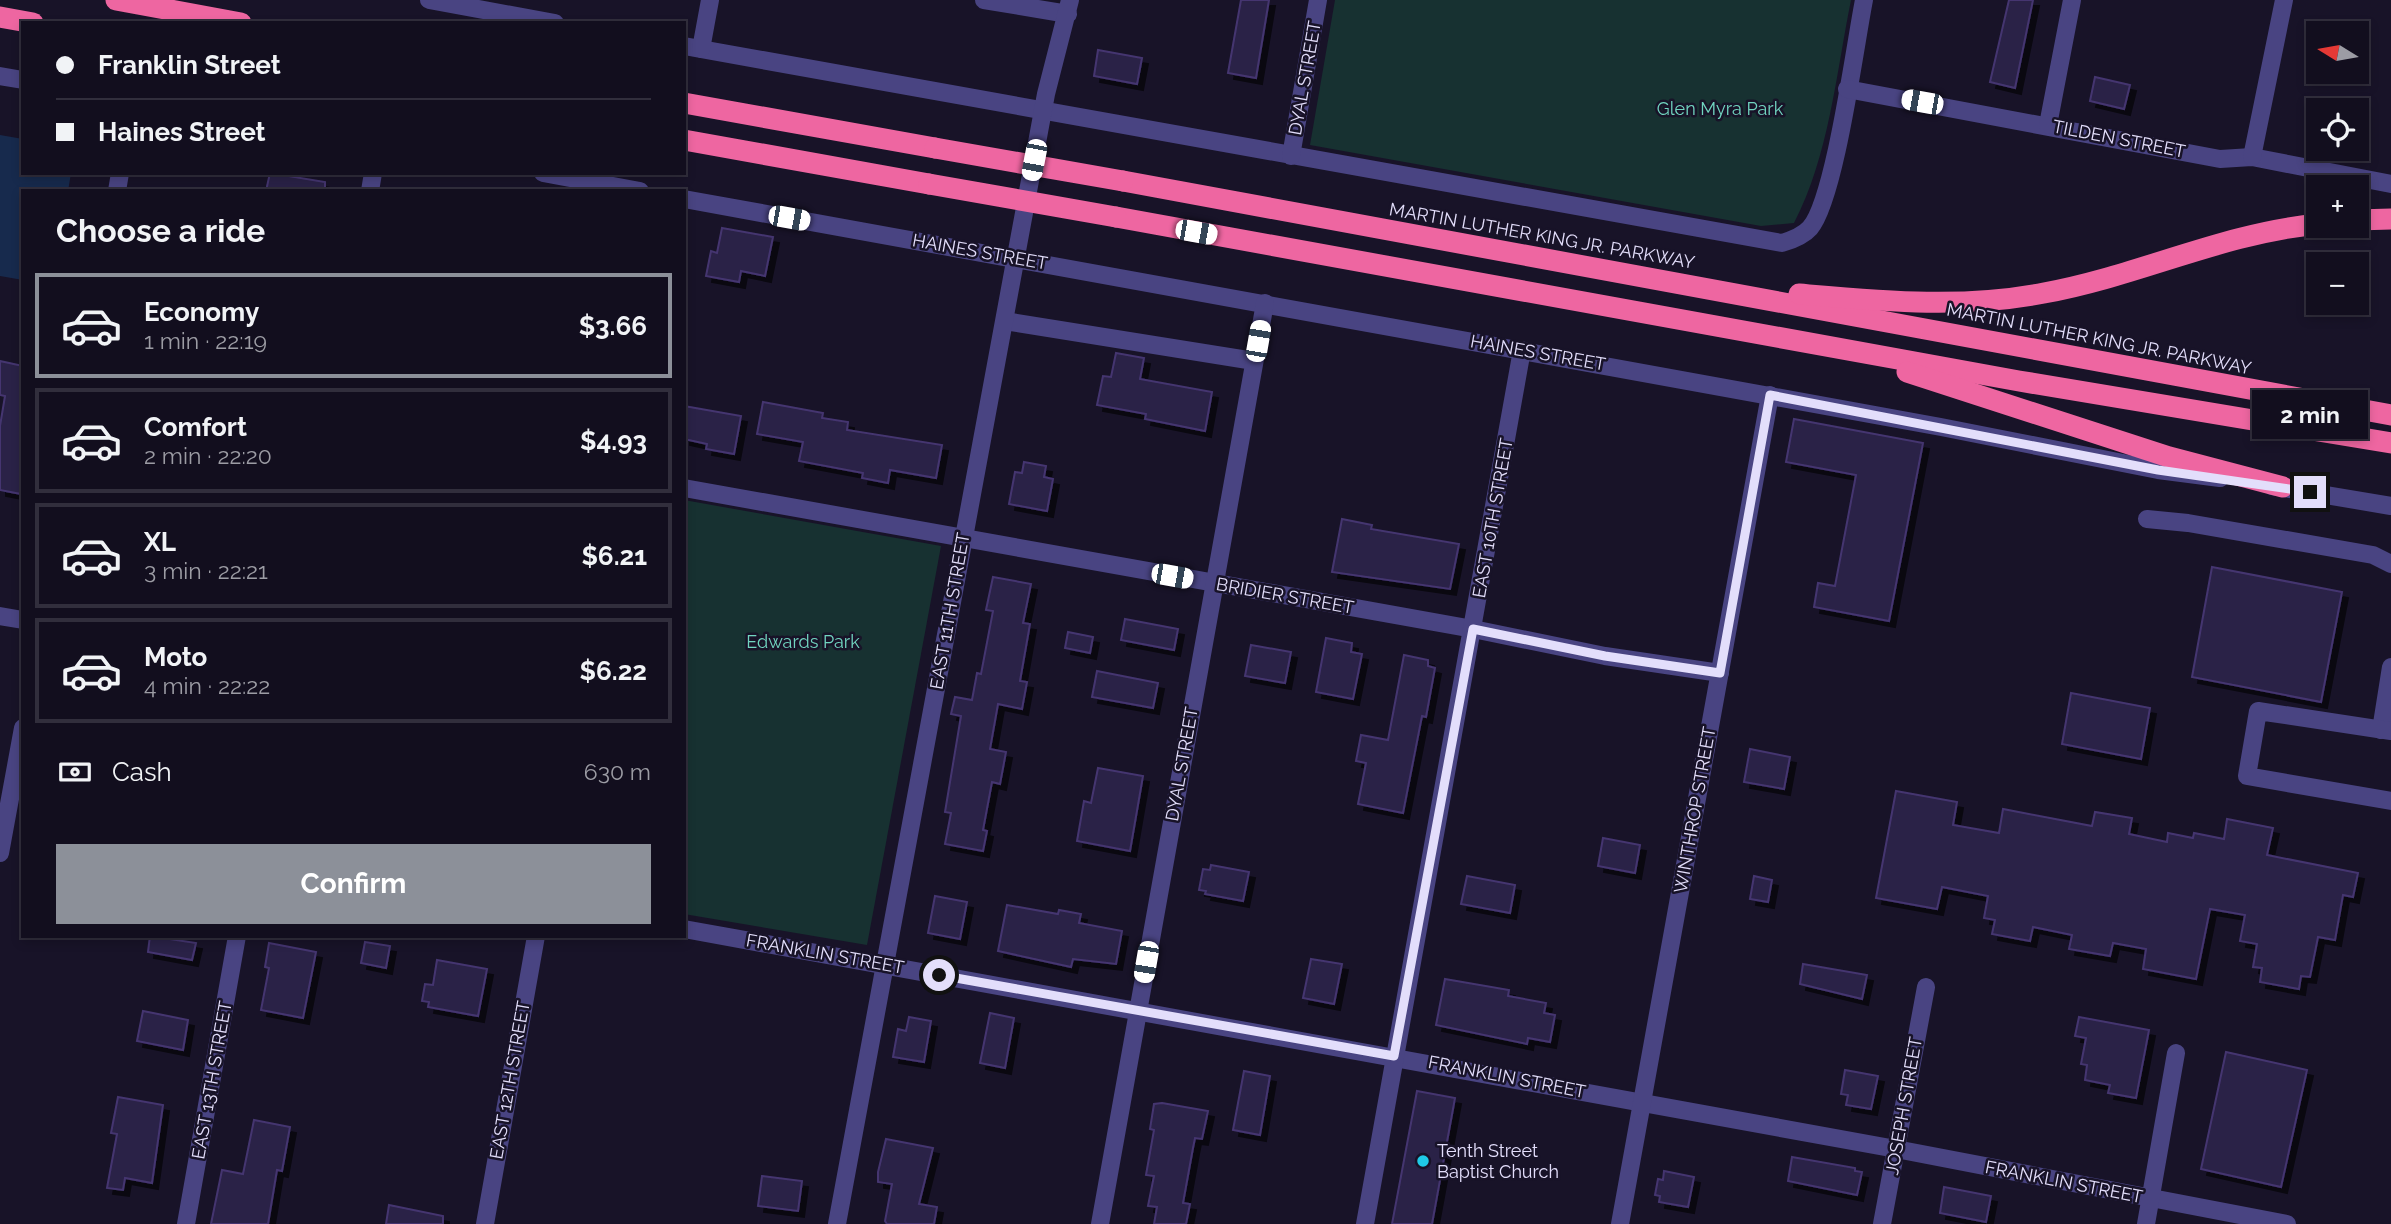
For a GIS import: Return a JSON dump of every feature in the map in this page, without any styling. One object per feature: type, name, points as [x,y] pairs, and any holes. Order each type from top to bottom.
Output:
[{"type":"highway","points":[[116,0],[230,21]]},
{"type":"highway","points":[[0,17],[22,21]]},
{"type":"highway","name":"MARTIN LUTHER KING JR. PARKWAY","points":[[686,103],[1124,181],[2391,415]]},
{"type":"highway","points":[[686,140],[1835,348],[2391,443]]},
{"type":"highway","points":[[2369,220],[2391,219]]},
{"type":"highway","points":[[1690,286],[1918,303],[2001,299],[2044,293],[2089,282],[2225,240],[2306,226]]},
{"type":"highway","points":[[1835,348],[2169,457],[2283,487]]},
{"type":"street","points":[[429,0],[544,21]]},
{"type":"street","points":[[710,0],[692,48],[1782,243],[1796,239],[1816,218],[1843,121],[1864,0]]},
{"type":"street","points":[[984,0],[1069,7]]},
{"type":"street","name":"DYAL STREET","points":[[1291,156],[1318,0]]},
{"type":"street","points":[[2048,125],[2072,0]]},
{"type":"street","points":[[2252,157],[2284,0]]},
{"type":"street","name":"EAST 11TH STREET","points":[[837,1224],[1043,111],[1069,7]]},
{"type":"street","points":[[0,76],[21,80]]},
{"type":"street","name":"TILDEN STREET","points":[[1847,89],[2220,159],[2252,157],[2391,184]]},
{"type":"street","points":[[554,175],[629,189]]},
{"type":"street","name":"HAINES STREET","points":[[686,199],[1770,395],[2158,470],[2283,487],[2391,506]]},
{"type":"street","name":"DYAL STREET","points":[[1100,1224],[1265,303]]},
{"type":"street","points":[[1005,321],[1254,361]]},
{"type":"street","name":"EAST 10TH STREET","points":[[1364,1224],[1522,350]]},
{"type":"street","name":"WINTHROP STREET","points":[[1620,1224],[1770,395]]},
{"type":"street","name":"BRIDIER STREET","points":[[686,488],[1473,629],[1605,656],[1720,673]]},
{"type":"street","points":[[2147,519],[2373,555],[2391,564]]},
{"type":"street","points":[[0,616],[21,620]]},
{"type":"street","points":[[2391,667],[2386,731],[2258,711],[2247,776],[2391,801]]},
{"type":"street","points":[[0,853],[21,739]]},
{"type":"street","name":"FRANKLIN STREET","points":[[686,929],[1394,1056],[2287,1224]]},
{"type":"street","name":"EAST 13TH STREET","points":[[186,1224],[237,938]]},
{"type":"street","name":"EAST 12TH STREET","points":[[485,1224],[536,938]]},
{"type":"street","name":"JOSEPH STREET","points":[[1882,1224],[1926,987]]},
{"type":"street","points":[[2146,1224],[2176,1053]]},
{"type":"green space","name":"Glen Myra Park","points":[[1335,0],[1851,0],[1830,114],[1816,170],[1806,197],[1794,223],[1761,226],[1310,145]]},
{"type":"green space","name":"Edwards Park","points":[[686,500],[941,546],[867,945],[686,914]]},
{"type":"water","points":[[0,135],[21,139],[21,175],[71,175],[68,189],[21,189],[21,280],[0,276]]},
{"type":"building","points":[[1241,0],[1269,0],[1256,78],[1228,73]]},
{"type":"building","points":[[2009,0],[2033,0],[2015,88],[1990,82]]},
{"type":"building","points":[[1098,50],[1142,58],[1137,84],[1094,76]]},
{"type":"building","points":[[2095,77],[2130,85],[2124,109],[2090,101]]},
{"type":"building","points":[[270,175],[325,182],[325,189],[266,189]]},
{"type":"building","points":[[722,228],[773,237],[765,276],[741,271],[739,282],[706,276],[711,251],[717,253]]},
{"type":"building","points":[[1116,353],[1144,358],[1140,379],[1212,392],[1205,431],[1145,419],[1146,414],[1097,405],[1103,376],[1111,377]]},
{"type":"building","points":[[0,361],[21,366],[21,494],[0,490],[0,426],[5,396],[0,395]]},
{"type":"building","points":[[763,402],[823,413],[822,418],[848,422],[847,430],[942,445],[936,478],[890,470],[888,483],[862,478],[863,473],[799,461],[803,442],[757,434]]},
{"type":"building","points":[[686,406],[741,416],[734,454],[706,449],[707,444],[686,439]]},
{"type":"building","points":[[1794,419],[1923,443],[1889,621],[1814,607],[1818,583],[1835,586],[1856,475],[1786,462]]},
{"type":"building","points":[[1024,462],[1046,466],[1044,477],[1053,479],[1047,511],[1009,504],[1015,472],[1022,473]]},
{"type":"building","points":[[1342,519],[1372,525],[1371,529],[1459,544],[1450,589],[1332,572]]},
{"type":"building","points":[[2212,567],[2342,592],[2321,702],[2192,677]]},
{"type":"building","points":[[993,577],[1031,584],[1023,623],[1030,624],[1020,681],[1027,682],[1022,709],[998,704],[990,749],[1006,752],[1000,784],[992,782],[983,830],[987,831],[983,851],[945,844],[951,813],[945,812],[961,716],[951,714],[955,697],[972,700],[977,673],[981,674],[993,611],[986,610]]},
{"type":"building","points":[[1125,619],[1178,629],[1174,650],[1121,640]]},
{"type":"building","points":[[1068,632],[1093,637],[1090,653],[1065,648]]},
{"type":"building","points":[[1326,638],[1352,643],[1351,652],[1362,654],[1353,699],[1316,692]]},
{"type":"building","points":[[1251,645],[1291,652],[1285,683],[1245,676]]},
{"type":"building","points":[[1404,655],[1428,660],[1428,666],[1435,668],[1426,717],[1422,716],[1403,813],[1358,804],[1366,763],[1356,761],[1361,735],[1388,740]]},
{"type":"building","points":[[1097,671],[1158,683],[1153,708],[1092,697]]},
{"type":"building","points":[[2071,693],[2150,708],[2141,759],[2062,744]]},
{"type":"building","points":[[1750,749],[1790,757],[1784,789],[1744,782]]},
{"type":"building","points":[[1098,768],[1143,776],[1130,851],[1077,841],[1084,801],[1091,803]]},
{"type":"building","points":[[1896,791],[1957,802],[1953,825],[1999,833],[2003,809],[2092,826],[2095,812],[2132,818],[2129,834],[2167,842],[2168,833],[2193,838],[2194,833],[2224,839],[2227,819],[2273,828],[2267,855],[2358,873],[2353,897],[2343,895],[2335,940],[2318,937],[2310,977],[2301,976],[2299,989],[2260,982],[2262,968],[2253,967],[2257,944],[2240,941],[2245,915],[2210,909],[2196,979],[2143,969],[2146,949],[2113,943],[2110,956],[2069,949],[2072,935],[2033,927],[2030,941],[1992,934],[1995,920],[1984,918],[1988,896],[1942,887],[1937,909],[1876,898]]},
{"type":"building","points":[[1603,838],[1640,845],[1635,873],[1598,866]]},
{"type":"building","points":[[1211,865],[1249,872],[1243,901],[1205,894],[1206,891],[1199,890],[1203,869],[1210,870]]},
{"type":"building","points":[[1467,876],[1515,885],[1510,913],[1461,904]]},
{"type":"building","points":[[1754,876],[1772,880],[1768,902],[1750,899]]},
{"type":"building","points":[[935,896],[967,902],[960,939],[928,933]]},
{"type":"building","points":[[1007,905],[1058,914],[1059,910],[1081,914],[1079,923],[1122,931],[1116,964],[1073,959],[1071,967],[998,951]]},
{"type":"building","points":[[150,938],[196,943],[192,960],[148,952]]},
{"type":"building","points":[[365,942],[390,946],[386,968],[361,963]]},
{"type":"building","points":[[269,943],[316,952],[303,1018],[261,1010],[269,968],[265,967]]},
{"type":"building","points":[[1311,959],[1342,964],[1334,1004],[1303,998]]},
{"type":"building","points":[[437,960],[487,969],[478,1016],[428,1007],[429,1002],[422,1001],[425,984],[433,985]]},
{"type":"building","points":[[1803,964],[1867,975],[1862,999],[1800,984]]},
{"type":"building","points":[[1445,979],[1509,990],[1508,996],[1546,1003],[1544,1013],[1555,1015],[1550,1042],[1528,1038],[1527,1044],[1436,1025]]},
{"type":"building","points":[[143,1011],[188,1020],[183,1050],[137,1041]]},
{"type":"building","points":[[990,1013],[1014,1018],[1005,1068],[980,1063]]},
{"type":"building","points":[[909,1017],[931,1021],[924,1062],[893,1057],[898,1029],[906,1031]]},
{"type":"building","points":[[2079,1017],[2149,1030],[2136,1098],[2108,1093],[2110,1085],[2085,1080],[2087,1065],[2081,1064],[2086,1038],[2075,1036]]},
{"type":"building","points":[[2226,1052],[2307,1070],[2281,1187],[2201,1169]]},
{"type":"building","points":[[1845,1070],[1878,1076],[1871,1109],[1846,1105],[1848,1095],[1841,1094]]},
{"type":"building","points":[[1244,1071],[1270,1076],[1260,1135],[1233,1130]]},
{"type":"building","name":"Tenth Street Baptist Church","points":[[1417,1091],[1455,1098],[1432,1224],[1392,1224]]},
{"type":"building","points":[[118,1097],[163,1105],[152,1183],[125,1178],[123,1190],[107,1188],[117,1134],[111,1133]]},
{"type":"building","points":[[1154,1104],[1208,1111],[1202,1139],[1195,1138],[1193,1148],[1183,1203],[1190,1204],[1186,1224],[1154,1224],[1157,1207],[1148,1206],[1154,1176],[1146,1175],[1154,1130],[1150,1129]]},
{"type":"building","points":[[254,1120],[290,1127],[282,1171],[277,1170],[268,1224],[211,1224],[222,1170],[243,1174]]},
{"type":"building","points":[[886,1139],[933,1148],[919,1204],[937,1207],[934,1224],[887,1224],[885,1221],[892,1184],[878,1182],[878,1172]]},
{"type":"building","points":[[1792,1157],[1855,1168],[1855,1171],[1862,1172],[1857,1195],[1788,1181]]},
{"type":"building","points":[[1664,1171],[1694,1177],[1688,1207],[1659,1202],[1660,1196],[1655,1195],[1658,1179],[1663,1180]]},
{"type":"building","points":[[762,1176],[802,1181],[798,1211],[758,1206]]},
{"type":"building","points":[[1944,1187],[1991,1196],[1986,1222],[1940,1213]]},
{"type":"building","points":[[389,1205],[443,1216],[443,1224],[386,1224]]},
{"type":"place","name":"Tenth Street Baptist Church","points":[[1423,1161]]},
{"type":"route","points":[[939,975],[1394,1056],[1473,629],[1605,656],[1720,673],[1770,395],[2158,470],[2310,492]]}]
